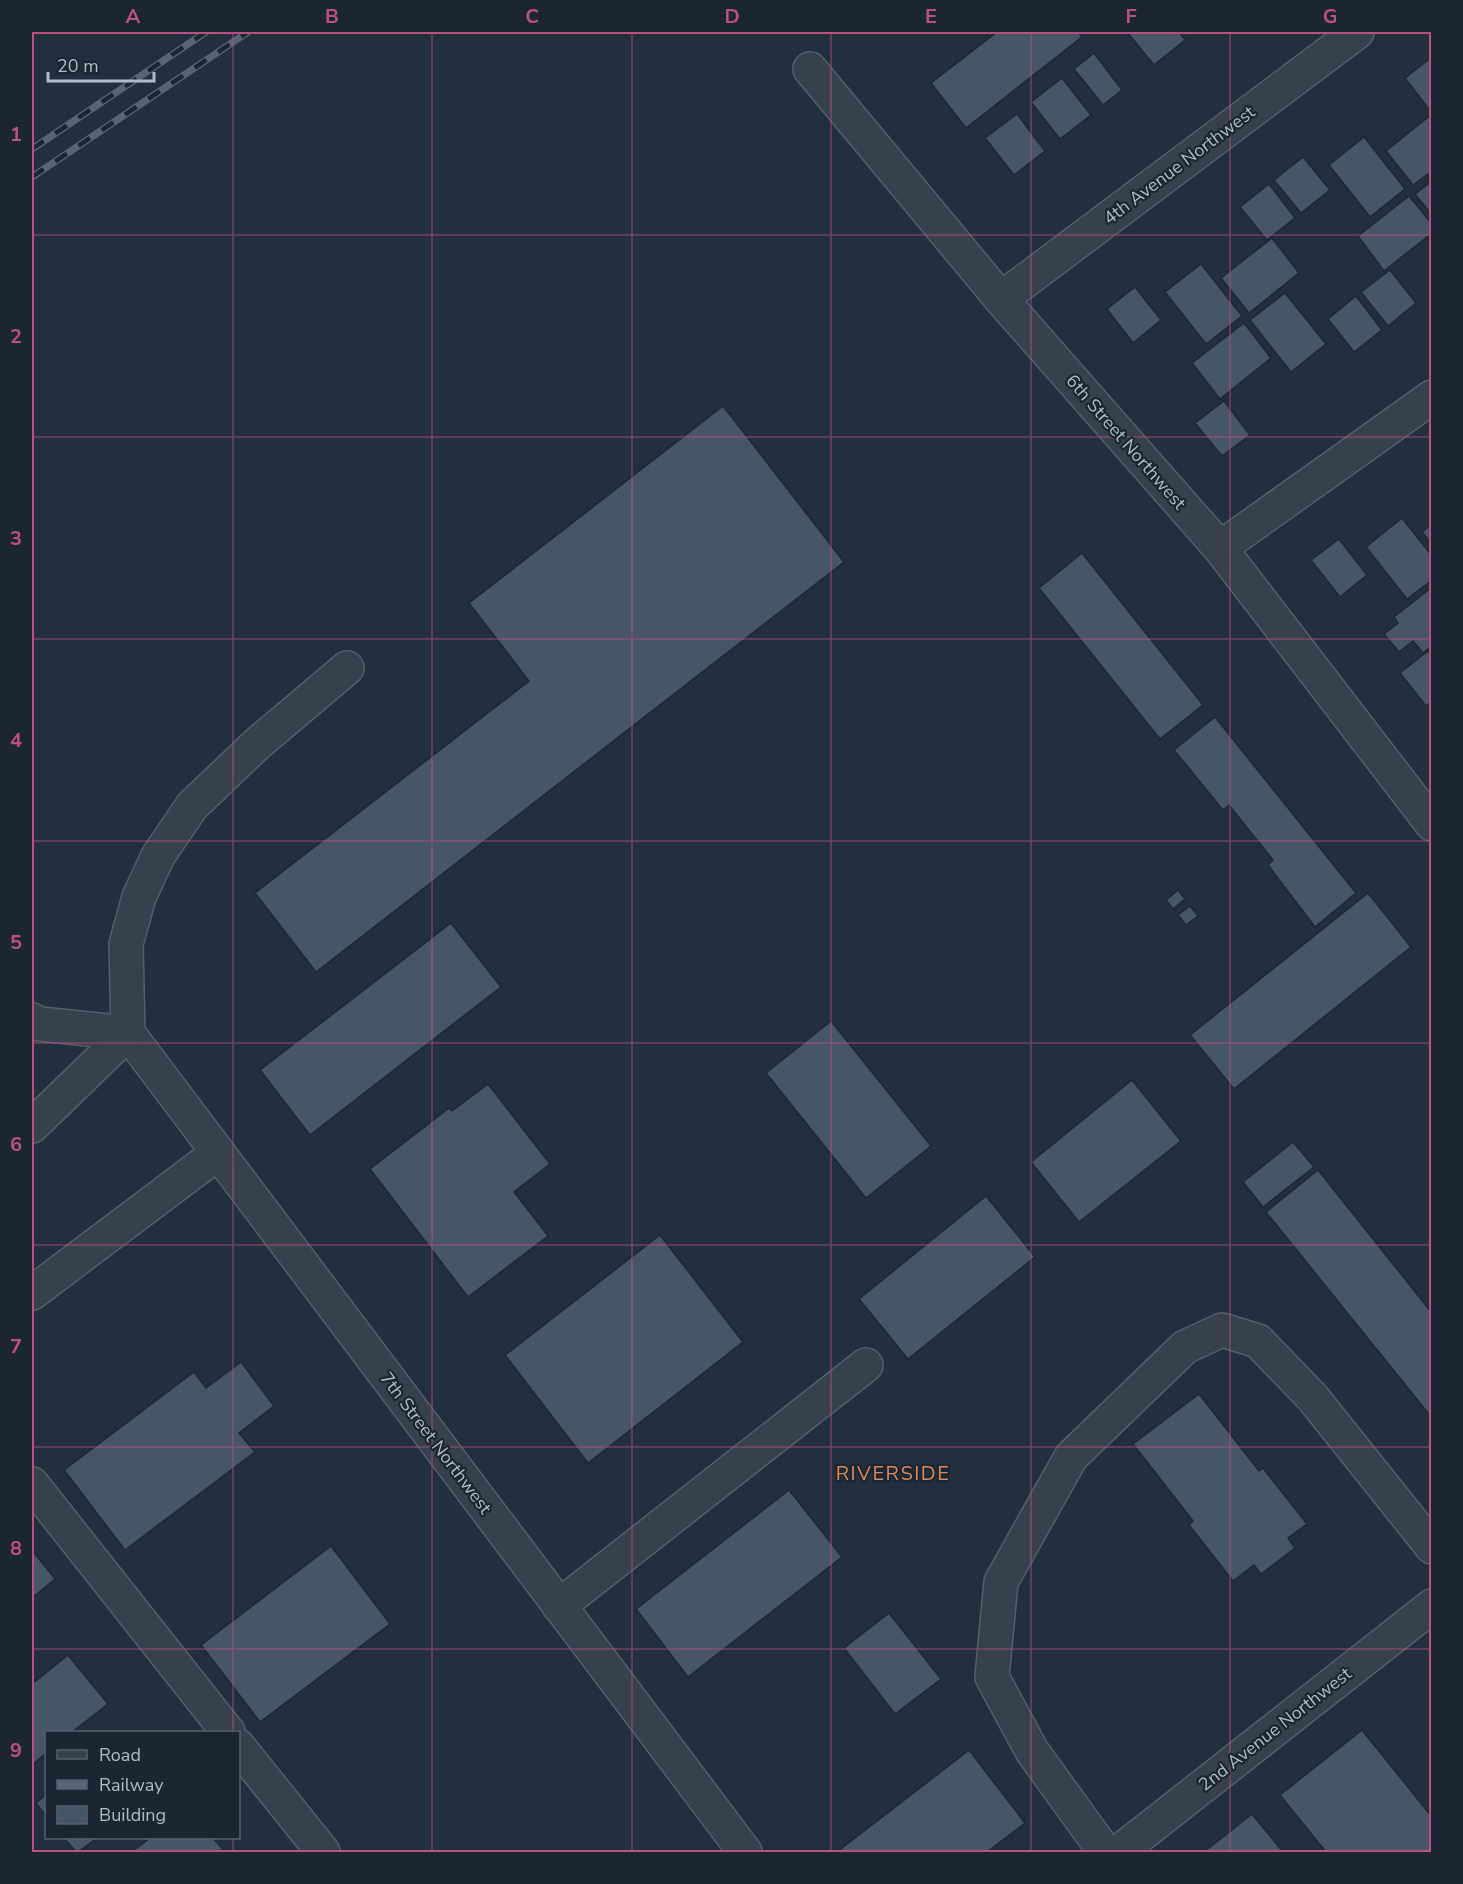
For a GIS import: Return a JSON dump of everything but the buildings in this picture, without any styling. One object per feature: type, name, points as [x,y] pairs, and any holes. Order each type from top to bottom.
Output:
[{"type":"street","name":"4th Avenue Northwest","points":[[1001,299],[1357,32]]},
{"type":"street","name":"6th Street Northwest","points":[[810,69],[1001,299],[1220,548],[1429,818]]},
{"type":"street","points":[[1220,548],[1405,418],[1431,397]]},
{"type":"street","points":[[32,1126],[128,1033],[126,944],[139,897],[158,856],[192,806],[257,744],[347,668]]},
{"type":"street","points":[[32,1020],[40,1024],[128,1033]]},
{"type":"street","name":"7th Street Northwest","points":[[128,1033],[745,1852]]},
{"type":"street","points":[[32,1293],[218,1153]]},
{"type":"street","points":[[1105,1852],[1032,1751],[992,1677],[1001,1582],[1071,1457],[1185,1347],[1222,1330],[1258,1341],[1313,1398],[1431,1547]]},
{"type":"street","points":[[559,1606],[866,1365]]},
{"type":"street","points":[[32,1484],[227,1731]]},
{"type":"street","name":"2nd Avenue Northwest","points":[[1119,1852],[1431,1606]]},
{"type":"street","points":[[240,1748],[323,1852]]},
{"type":"railway","points":[[32,149],[206,32]]},
{"type":"railway","points":[[32,177],[248,32]]},
{"type":"district","name":"RIVERSIDE","points":[[893,1473]]}]
